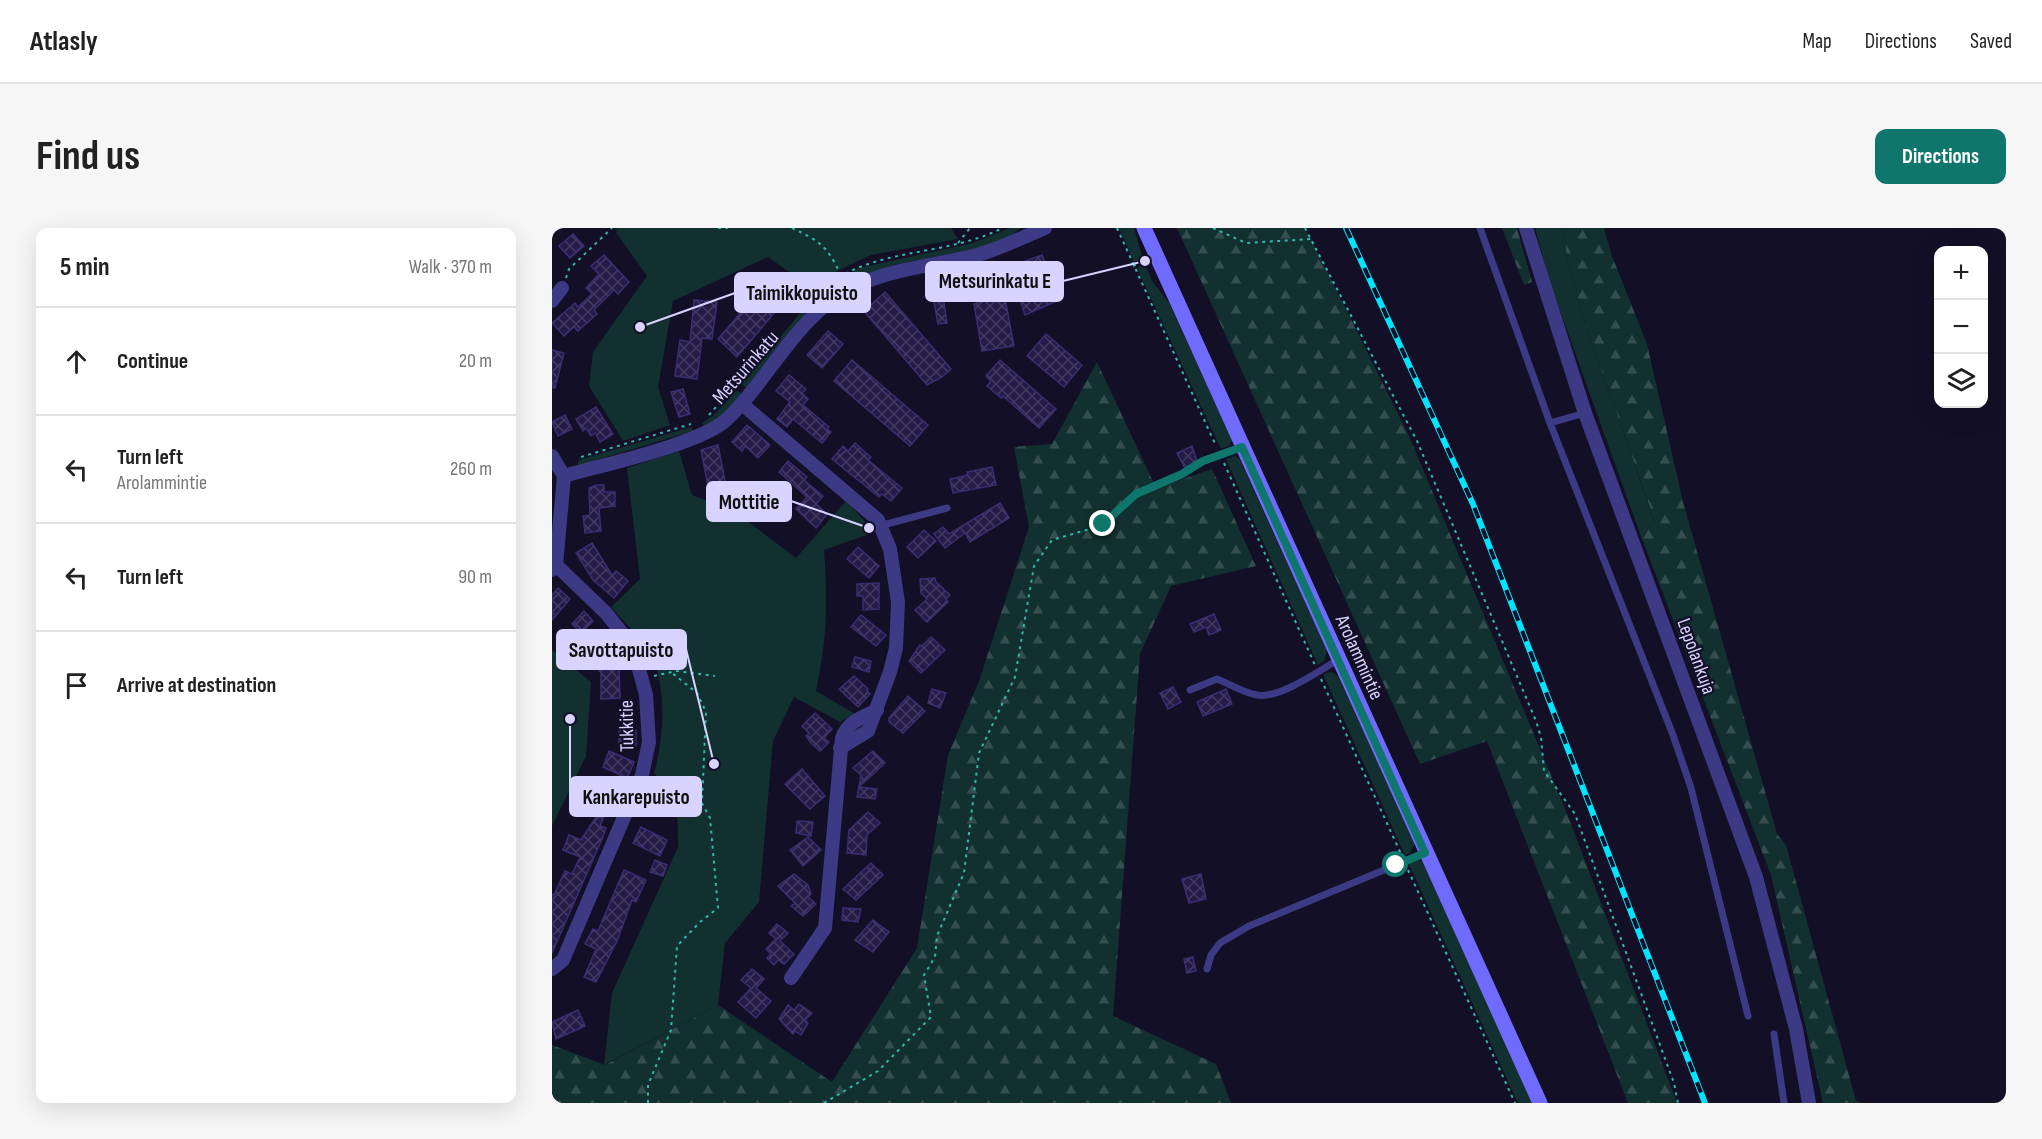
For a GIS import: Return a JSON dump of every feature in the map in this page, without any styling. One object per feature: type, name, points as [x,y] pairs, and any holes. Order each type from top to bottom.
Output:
[{"type":"street","name":"Arolammintie","points":[[1144,228],[1540,1103]]},
{"type":"street","name":"Lepolankuja","points":[[1526,228],[1585,413],[1756,877],[1796,1029],[1809,1103]]},
{"type":"street","name":"Metsurinkatu","points":[[564,476],[702,435],[719,426],[741,404],[814,316],[850,289],[879,275],[980,254],[1036,230]]},
{"type":"street","points":[[552,301],[562,288]]},
{"type":"street","points":[[741,404],[883,525],[897,578],[898,624],[890,672],[877,710],[846,728],[840,748],[825,928],[791,978]]},
{"type":"street","points":[[552,456],[564,476],[554,568]]},
{"type":"street","name":"Tukkitie","points":[[552,969],[563,960],[642,775],[649,742],[642,678],[633,647],[606,613],[554,568]]},
{"type":"lane","points":[[1480,228],[1550,423],[1684,767],[1748,1016]]},
{"type":"lane","points":[[1550,423],[1585,413]]},
{"type":"lane","points":[[1203,461],[1242,447]]},
{"type":"lane","points":[[883,525],[946,508]]},
{"type":"lane","points":[[1190,690],[1217,679],[1258,695],[1269,694],[1288,687],[1338,660]]},
{"type":"lane","points":[[1207,969],[1210,955],[1220,943],[1249,926],[1425,853]]},
{"type":"lane","points":[[1774,1034],[1784,1103]]},
{"type":"path","points":[[562,288],[569,269],[612,228]]},
{"type":"path","points":[[718,228],[728,228]]},
{"type":"path","points":[[792,228],[815,239],[830,251],[840,275]]},
{"type":"path","points":[[958,243],[970,228]]},
{"type":"path","points":[[1213,228],[1246,243],[1311,239]]},
{"type":"path","points":[[1305,228],[1417,441],[1536,721],[1541,737],[1544,771],[1575,814],[1674,1083],[1678,1103]]},
{"type":"path","points":[[1133,266],[1145,261]]},
{"type":"path","points":[[824,1103],[878,1071],[931,1017],[924,975],[935,957],[937,936],[964,873],[979,753],[1015,677],[1034,566],[1052,540],[1100,526],[1136,494],[1182,474],[1203,461]]},
{"type":"path","points":[[642,678],[671,672],[715,676]]},
{"type":"path","points":[[648,1103],[648,1085],[671,1030],[677,946],[700,921],[718,908],[710,818],[702,803],[706,712],[697,693],[671,672]]},
{"type":"green space","points":[[616,228],[951,228],[958,239],[871,255],[833,273],[816,291],[768,257],[673,301],[658,387],[670,425],[623,441],[589,386],[593,352],[647,276],[617,234]]},
{"type":"green space","points":[[1010,228],[1020,228],[1007,238],[973,250],[879,269],[844,284],[813,309],[808,304],[831,285],[859,268],[973,243]]},
{"type":"green space","points":[[1119,228],[1134,228],[1143,259],[1134,262]]},
{"type":"green space","points":[[1177,228],[1304,228],[1311,239],[1409,436],[1568,816],[1677,1103],[1628,1103],[1487,741],[1420,764]]},
{"type":"green space","points":[[1502,228],[1517,228],[1532,282],[1524,285]]},
{"type":"green space","points":[[1535,228],[1564,228],[1567,260],[1583,317],[1655,523],[1639,531],[1549,280]]},
{"type":"green space","points":[[1564,228],[1604,228],[1612,256],[1647,344],[1683,502],[1777,834],[1786,845],[1856,1101],[1861,1103],[1823,1103],[1771,875],[1639,531],[1655,522],[1583,317],[1567,260]]},
{"type":"green space","points":[[1145,264],[1152,281],[1169,303],[1232,440],[1230,445],[1221,449],[1137,268]]},
{"type":"green space","points":[[802,311],[807,316],[746,388],[743,382]]},
{"type":"green space","points":[[1097,362],[1156,488],[1212,469],[1256,566],[1171,586],[1140,654],[1113,1016],[1216,1064],[1231,1103],[552,1103],[552,1045],[605,1065],[718,1005],[832,1082],[917,948],[948,755],[979,681],[1029,527],[1014,447],[1052,444]]},
{"type":"green space","points":[[736,391],[742,393],[725,413],[704,428],[702,423],[713,416]]},
{"type":"green space","points":[[691,427],[693,431],[577,466],[579,460]]},
{"type":"green space","points":[[679,451],[692,495],[734,511],[796,558],[846,501],[875,532],[824,550],[826,621],[816,691],[855,714],[840,722],[794,697],[773,741],[759,902],[725,943],[718,1005],[604,1065],[612,993],[678,847],[677,795],[654,773],[662,727],[659,677],[644,644],[611,607],[640,579],[627,468]]},
{"type":"green space","points":[[1235,456],[1239,458],[1327,650],[1324,661],[1318,665],[1226,459]]},
{"type":"green space","points":[[552,650],[591,682],[586,756],[552,826]]},
{"type":"green space","points":[[1331,672],[1338,676],[1415,843],[1410,853],[1405,855],[1323,674]]},
{"type":"green space","points":[[1421,861],[1425,866],[1533,1103],[1518,1103],[1408,862]]},
{"type":"building","points":[[573,234],[584,246],[570,258],[559,246]]},
{"type":"building","points":[[604,255],[629,282],[618,294],[614,290],[594,310],[597,314],[578,331],[574,327],[564,336],[552,323],[575,303],[578,307],[592,294],[586,288],[599,274],[591,266]]},
{"type":"building","points":[[1042,255],[1059,300],[1025,315],[1009,267]]},
{"type":"building","points":[[1000,272],[1014,346],[982,351],[974,304],[978,303],[973,277]]},
{"type":"building","points":[[941,283],[947,323],[938,324],[931,285]]},
{"type":"building","points":[[775,289],[793,304],[787,312],[780,306],[737,357],[718,339],[755,296],[766,298]]},
{"type":"building","points":[[885,292],[951,369],[942,377],[927,385],[864,311]]},
{"type":"building","points":[[694,300],[717,302],[712,339],[702,338],[697,379],[675,376],[680,340],[690,342]]},
{"type":"building","points":[[828,331],[843,344],[822,368],[807,355]]},
{"type":"building","points":[[1046,334],[1082,365],[1064,387],[1027,356]]},
{"type":"building","points":[[552,350],[564,353],[555,388],[552,388]]},
{"type":"building","points":[[852,360],[928,425],[910,446],[834,381]]},
{"type":"building","points":[[1000,360],[1056,409],[1039,428],[1003,396],[1001,398],[987,386],[991,381],[986,376]]},
{"type":"building","points":[[789,375],[806,389],[802,393],[808,399],[803,405],[829,427],[827,429],[831,432],[822,443],[793,419],[787,427],[777,419],[790,402],[776,391]]},
{"type":"building","points":[[683,389],[690,414],[679,417],[671,392]]},
{"type":"building","points":[[596,407],[613,434],[600,442],[595,433],[591,436],[586,428],[583,431],[576,419]]},
{"type":"building","points":[[565,415],[572,429],[558,436],[552,422]]},
{"type":"building","points":[[747,425],[770,445],[758,458],[745,446],[742,451],[732,442]]},
{"type":"building","points":[[855,443],[871,457],[868,460],[902,488],[891,501],[882,494],[879,497],[832,459],[843,446],[848,451]]},
{"type":"building","points":[[718,445],[725,481],[708,486],[701,450]]},
{"type":"building","points":[[1192,446],[1198,464],[1186,470],[1177,453]]},
{"type":"building","points":[[788,461],[807,477],[804,480],[823,496],[816,504],[827,514],[816,528],[796,509],[807,497],[779,472]]},
{"type":"building","points":[[992,467],[996,485],[953,493],[950,479],[968,475],[967,472]]},
{"type":"building","points":[[604,485],[604,492],[615,492],[615,506],[599,508],[601,531],[585,533],[583,516],[590,515],[589,488]]},
{"type":"building","points":[[1000,503],[1009,518],[970,542],[965,533],[945,548],[934,534],[943,527],[949,534]]},
{"type":"building","points":[[924,530],[936,541],[918,558],[907,547]]},
{"type":"building","points":[[592,543],[612,575],[616,571],[628,581],[614,598],[593,580],[576,553]]},
{"type":"building","points":[[858,547],[879,566],[869,578],[847,559]]},
{"type":"building","points":[[935,578],[936,582],[950,595],[946,599],[948,602],[927,622],[915,610],[927,599],[921,593],[920,579]]},
{"type":"building","points":[[879,583],[879,609],[863,610],[863,596],[857,596],[857,584]]},
{"type":"building","points":[[558,588],[570,599],[552,620],[552,595]]},
{"type":"building","points":[[584,611],[593,621],[581,633],[572,624]]},
{"type":"building","points":[[1214,614],[1221,630],[1209,635],[1206,627],[1194,632],[1190,624]]},
{"type":"building","points":[[861,615],[886,635],[876,646],[851,627]]},
{"type":"building","points":[[931,637],[945,650],[921,673],[909,661],[920,645],[922,646]]},
{"type":"building","points":[[617,643],[628,663],[619,669],[620,698],[601,699],[601,673],[592,662]]},
{"type":"building","points":[[855,657],[871,661],[869,672],[852,667]]},
{"type":"building","points":[[854,676],[868,689],[870,694],[858,707],[839,689]]},
{"type":"building","points":[[1173,687],[1181,702],[1168,709],[1160,693]]},
{"type":"building","points":[[932,689],[946,693],[940,708],[928,703]]},
{"type":"building","points":[[1226,689],[1232,704],[1203,716],[1197,702]]},
{"type":"building","points":[[908,696],[925,711],[903,733],[889,722],[889,718]]},
{"type":"building","points":[[815,713],[832,729],[824,738],[829,742],[820,751],[811,743],[806,736],[809,733],[802,726]]},
{"type":"building","points":[[619,730],[636,730],[636,746],[619,746]]},
{"type":"building","points":[[609,751],[634,762],[627,778],[603,767]]},
{"type":"building","points":[[873,751],[885,763],[859,787],[861,775],[853,768]]},
{"type":"building","points":[[802,769],[825,796],[810,809],[785,784]]},
{"type":"building","points":[[584,782],[613,795],[600,826],[606,828],[602,839],[552,953],[552,894],[554,895],[565,871],[572,874],[580,857],[563,850],[569,835],[581,840],[596,817],[580,810],[582,805],[575,802]]},
{"type":"building","points":[[859,787],[877,789],[875,799],[857,797]]},
{"type":"building","points":[[868,812],[880,823],[867,835],[866,855],[847,853],[849,830]]},
{"type":"building","points":[[797,821],[813,822],[811,836],[796,833]]},
{"type":"building","points":[[641,827],[667,840],[660,856],[633,843]]},
{"type":"building","points":[[808,837],[821,850],[803,866],[790,850]]},
{"type":"building","points":[[655,860],[667,865],[663,876],[650,872]]},
{"type":"building","points":[[871,863],[883,875],[856,900],[843,889]]},
{"type":"building","points":[[624,870],[646,880],[636,902],[632,900],[617,941],[596,982],[584,977],[596,949],[585,944],[593,929],[598,931]]},
{"type":"building","points":[[794,874],[808,885],[811,894],[808,897],[816,904],[803,916],[791,906],[795,903],[778,886]]},
{"type":"building","points":[[1201,874],[1206,899],[1189,903],[1182,879]]},
{"type":"building","points":[[843,908],[861,909],[858,922],[842,920]]},
{"type":"building","points":[[873,920],[889,932],[873,952],[855,940]]},
{"type":"building","points":[[777,924],[788,933],[780,941],[794,954],[784,964],[778,960],[774,965],[767,958],[771,954],[766,949],[776,939],[769,933]]},
{"type":"building","points":[[1193,957],[1196,971],[1187,973],[1184,959]]},
{"type":"building","points":[[752,969],[764,979],[756,988],[771,1001],[756,1018],[738,1002],[751,988],[741,980]]},
{"type":"building","points":[[799,1004],[812,1013],[805,1020],[808,1023],[801,1035],[795,1031],[793,1034],[779,1019],[788,1005],[794,1010]]},
{"type":"building","points":[[578,1010],[585,1026],[556,1039],[552,1022]]},
{"type":"railway","points":[[1346,228],[1473,504],[1705,1103]]},
{"type":"place","name":"Metsurinkatu E","points":[[1145,261]]},
{"type":"place","name":"Taimikkopuisto","points":[[640,327]]},
{"type":"place","name":"Mottitie","points":[[869,528]]},
{"type":"place","name":"Kankarepuisto","points":[[570,719]]},
{"type":"place","name":"Savottapuisto","points":[[714,764]]},
{"type":"route","points":[[1103,524],[1136,494],[1182,474],[1202,464],[1203,461],[1242,447],[1425,853],[1396,865]]}]
